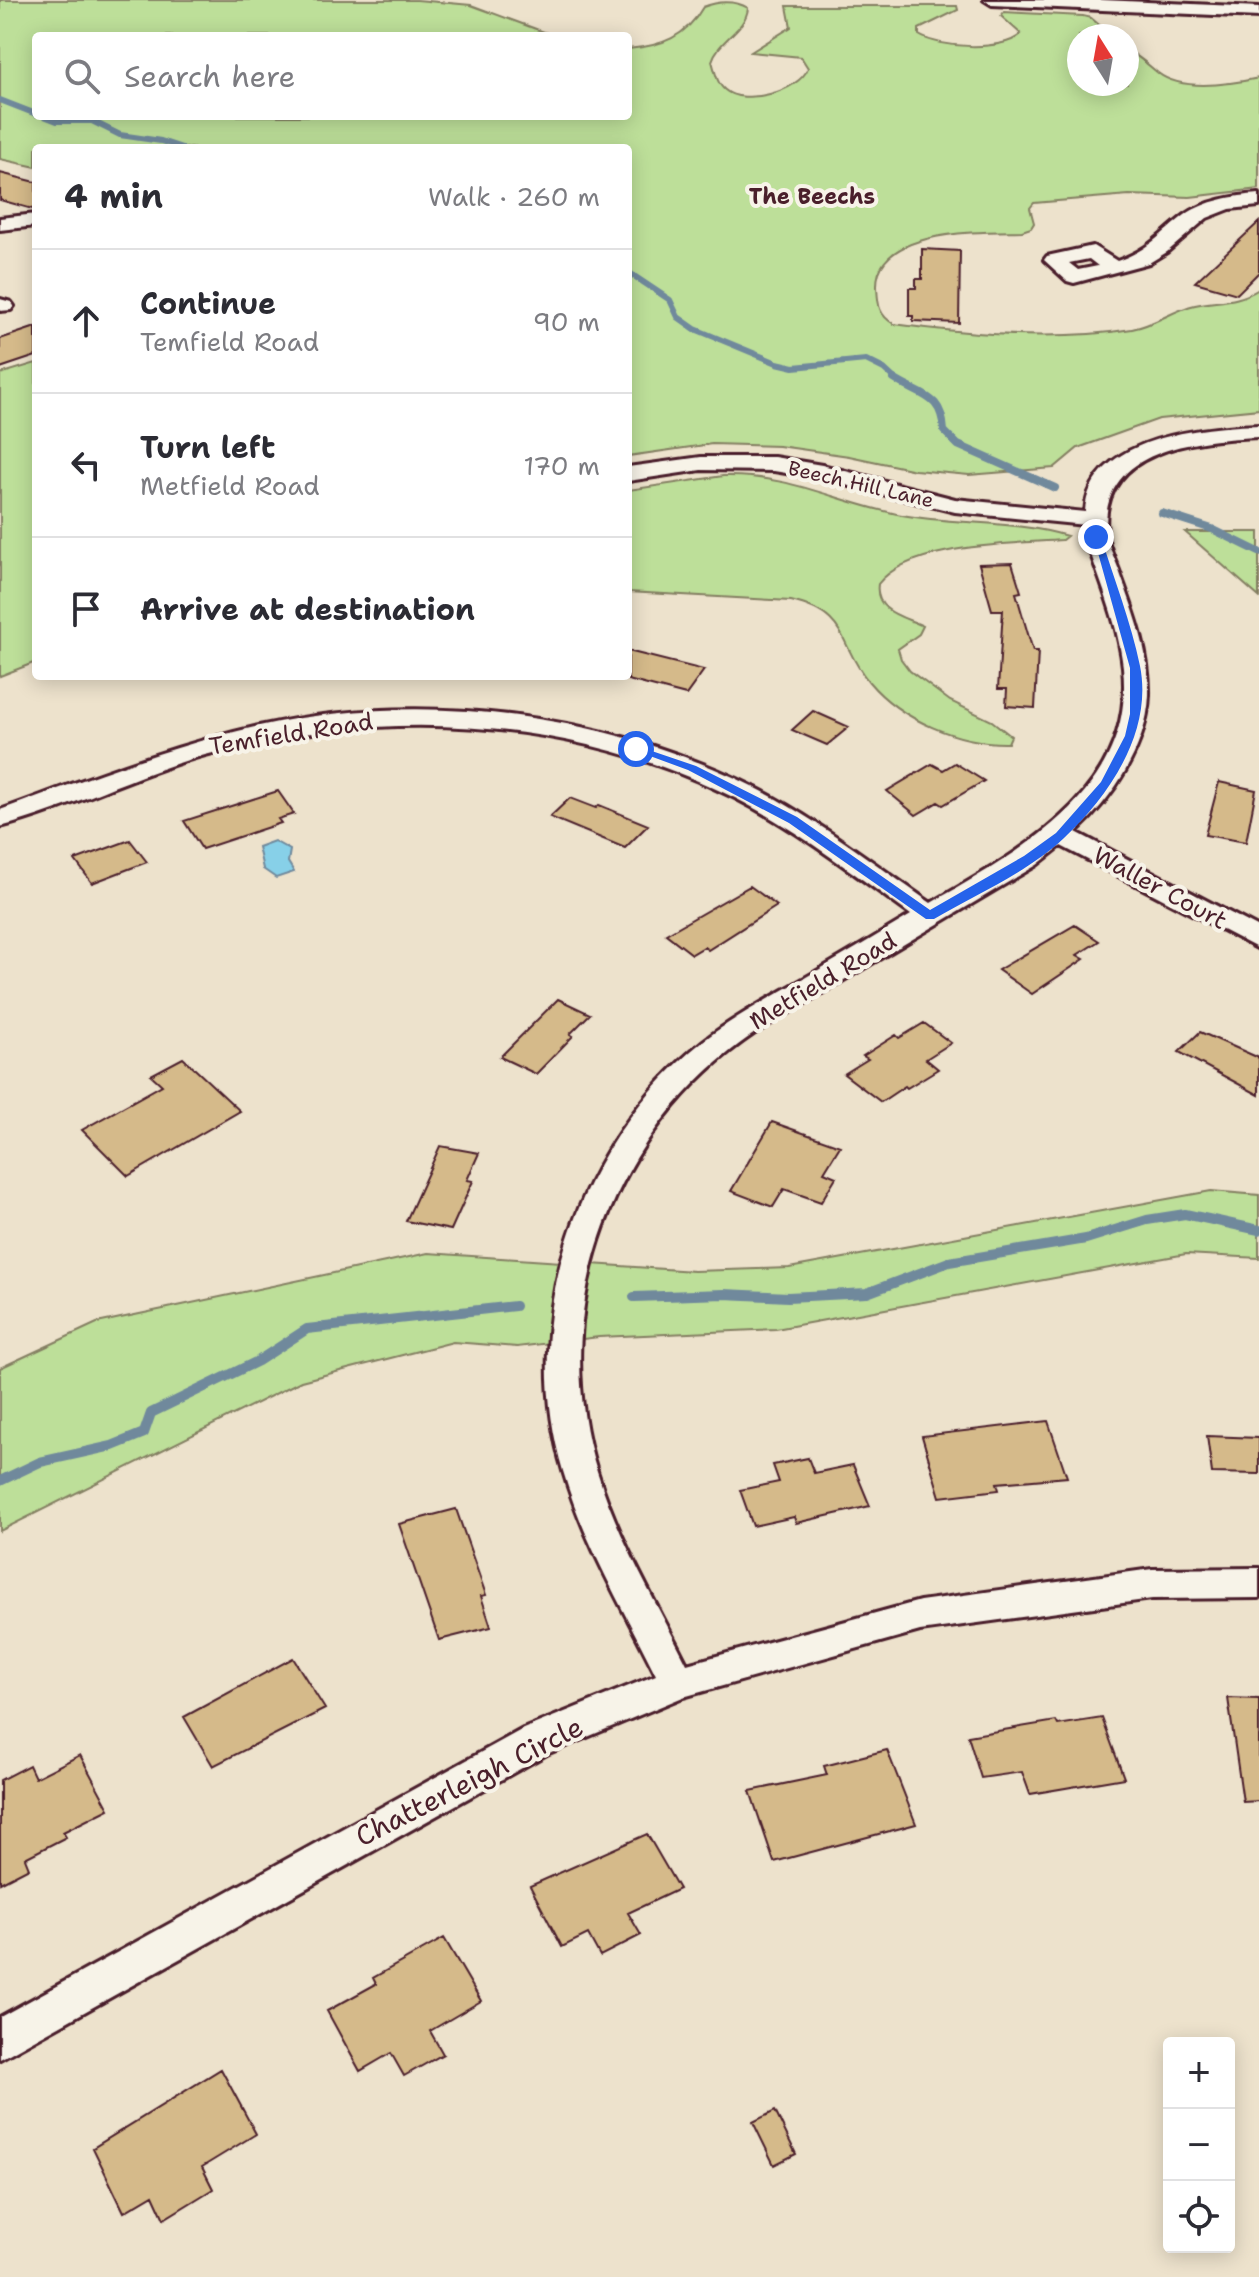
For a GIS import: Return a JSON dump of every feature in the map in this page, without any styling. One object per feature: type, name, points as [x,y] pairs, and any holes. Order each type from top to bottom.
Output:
[{"type":"street","points":[[992,0],[1259,12]]},
{"type":"street","points":[[1113,268],[1136,261],[1164,246],[1203,212],[1228,203],[1259,200]]},
{"type":"street","points":[[0,224],[32,220]]},
{"type":"street","points":[[1093,519],[1096,497],[1107,478],[1127,461],[1155,446],[1191,436],[1259,431]]},
{"type":"street","name":"Beech Hill Lane","points":[[632,473],[676,465],[766,463],[820,472],[938,503],[1093,519]]},
{"type":"street","name":"Metfield Road","points":[[678,1682],[603,1530],[580,1469],[567,1415],[564,1346],[569,1291],[596,1196],[622,1149],[657,1104],[703,1056],[754,1022],[1028,859],[1060,835],[1105,783],[1130,736],[1137,689],[1131,646],[1093,519]]},
{"type":"street","name":"Temfield Road","points":[[0,819],[195,750],[243,739],[342,721],[384,718],[481,721],[583,736],[692,768],[793,820],[930,916]]},
{"type":"street","name":"Waller Court","points":[[1060,835],[1259,940]]},
{"type":"street","name":"Chatterleigh Circle","points":[[0,2039],[536,1741],[678,1682],[920,1616],[1152,1584],[1259,1583]]},
{"type":"green space","points":[[0,0],[417,0],[471,5],[544,32],[32,32],[32,120],[632,120],[632,48],[672,38],[689,26],[703,7],[715,4],[726,2],[748,8],[742,23],[712,61],[722,87],[733,95],[744,97],[783,90],[794,84],[808,68],[801,57],[751,52],[791,27],[787,6],[957,6],[958,10],[919,29],[919,35],[941,43],[971,46],[1000,44],[1021,34],[1001,16],[1004,12],[1083,16],[1098,24],[1067,24],[1067,96],[1139,96],[1139,57],[1158,73],[1180,83],[1221,84],[1259,78],[1259,189],[1190,197],[1129,195],[1034,203],[1030,208],[1034,223],[1031,228],[934,237],[893,254],[881,268],[877,287],[880,308],[894,324],[982,333],[1075,335],[1140,327],[1187,307],[1235,299],[1259,289],[1259,409],[1159,419],[1078,448],[1054,468],[969,475],[915,470],[779,446],[712,444],[632,455],[632,144],[32,144],[32,166],[0,159]]},
{"type":"green space","points":[[32,364],[32,664],[0,676],[0,374]]},
{"type":"green space","points":[[723,476],[747,477],[792,484],[902,515],[1026,527],[1067,536],[1062,540],[963,548],[937,554],[893,571],[878,584],[878,594],[886,608],[923,626],[919,634],[898,649],[910,671],[950,701],[992,721],[1011,736],[1008,743],[951,734],[897,708],[869,682],[833,622],[810,607],[791,601],[632,592],[632,489]]},
{"type":"green space","points":[[1185,532],[1259,532],[1259,597]]},
{"type":"green space","points":[[1211,1191],[1259,1195],[1259,1258],[1186,1254],[776,1329],[599,1337],[517,1347],[453,1342],[301,1381],[0,1531],[0,1368],[97,1323],[428,1253],[694,1271],[789,1268]]},
{"type":"water","points":[[274,841],[290,850],[288,862],[294,872],[276,878],[263,869],[258,847]]},
{"type":"building","points":[[0,173],[32,181],[32,209],[0,200]]},
{"type":"building","points":[[1259,222],[1259,272],[1237,294],[1195,282]]},
{"type":"building","points":[[922,249],[960,251],[959,323],[913,321],[913,316],[909,316],[909,288],[916,288],[916,279],[922,279]]},
{"type":"building","points":[[32,328],[32,357],[0,368],[0,339]]},
{"type":"building","points":[[1012,563],[1021,592],[1016,593],[1033,651],[1038,651],[1035,708],[1006,706],[1007,689],[998,689],[1003,610],[992,610],[979,564]]},
{"type":"building","points":[[632,652],[704,670],[686,695],[628,680],[632,680]]},
{"type":"building","points":[[813,711],[849,727],[827,745],[792,730]]},
{"type":"building","points":[[955,763],[984,781],[943,805],[938,802],[916,815],[887,791],[932,764],[943,770]]},
{"type":"building","points":[[1219,782],[1256,790],[1246,842],[1205,835]]},
{"type":"building","points":[[278,791],[294,814],[278,819],[281,823],[202,849],[184,821]]},
{"type":"building","points":[[570,798],[596,808],[599,805],[648,825],[625,848],[550,817]]},
{"type":"building","points":[[130,840],[147,862],[92,883],[75,860]]},
{"type":"building","points":[[750,886],[777,906],[708,950],[704,947],[692,954],[666,934]]},
{"type":"building","points":[[1075,925],[1099,941],[1077,955],[1084,959],[1032,994],[998,970]]},
{"type":"building","points":[[558,999],[590,1014],[536,1074],[500,1057]]},
{"type":"building","points":[[924,1023],[951,1043],[926,1059],[938,1069],[881,1102],[844,1074],[868,1059],[863,1056],[896,1035],[899,1038]]},
{"type":"building","points":[[1200,1032],[1259,1058],[1259,1095],[1179,1052]]},
{"type":"building","points":[[183,1058],[240,1111],[128,1176],[82,1130],[162,1085],[151,1075]]},
{"type":"building","points":[[772,1122],[840,1146],[824,1172],[836,1177],[821,1202],[784,1189],[773,1207],[731,1191]]},
{"type":"building","points":[[440,1146],[479,1153],[467,1180],[473,1181],[451,1230],[406,1221]]},
{"type":"building","points":[[1048,1421],[1067,1477],[997,1483],[999,1490],[940,1497],[922,1436]]},
{"type":"building","points":[[1207,1436],[1259,1438],[1259,1474],[1212,1473]]},
{"type":"building","points":[[808,1458],[814,1473],[853,1465],[870,1506],[796,1523],[794,1517],[753,1526],[740,1490],[779,1482],[773,1465]]},
{"type":"building","points":[[456,1509],[486,1595],[481,1596],[491,1627],[439,1640],[399,1524]]},
{"type":"building","points":[[293,1658],[325,1709],[213,1766],[184,1717]]},
{"type":"building","points":[[1228,1698],[1259,1699],[1259,1801],[1243,1802]]},
{"type":"building","points":[[1102,1718],[1124,1778],[1030,1794],[1022,1772],[981,1778],[968,1736],[1056,1721],[1058,1725]]},
{"type":"building","points":[[887,1750],[916,1824],[774,1862],[750,1791],[827,1775],[824,1766]]},
{"type":"building","points":[[80,1755],[109,1809],[63,1832],[66,1837],[25,1858],[29,1868],[0,1883],[0,1780],[29,1765],[35,1778]]},
{"type":"building","points":[[647,1834],[679,1889],[628,1913],[641,1935],[600,1956],[588,1934],[562,1947],[530,1886]]},
{"type":"building","points":[[444,1938],[481,2001],[430,2031],[443,2054],[404,2076],[391,2053],[360,2071],[327,2011],[376,1984],[373,1978]]},
{"type":"building","points":[[221,2069],[256,2134],[202,2167],[213,2189],[164,2219],[153,2195],[124,2212],[93,2148]]},
{"type":"building","points":[[775,2111],[796,2154],[774,2165],[753,2122]]},
{"type":"waterway","points":[[0,100],[32,112]]},
{"type":"waterway","points":[[54,120],[92,121],[120,135],[170,144]]},
{"type":"waterway","points":[[632,275],[670,300],[678,317],[695,329],[777,363],[794,367],[866,360],[884,369],[896,380]]},
{"type":"waterway","points":[[896,380],[935,403],[944,431],[958,445],[1055,488]]},
{"type":"waterway","points":[[1162,513],[1212,529],[1259,552]]},
{"type":"waterway","points":[[634,1297],[724,1294],[788,1297],[867,1293],[949,1262],[1086,1239],[1147,1220],[1185,1214],[1259,1230]]},
{"type":"waterway","points":[[0,1481],[40,1462],[112,1446],[144,1433],[151,1413],[258,1361],[307,1329],[515,1306]]},
{"type":"district","name":"The Beechs","points":[[812,196]]},
{"type":"route","points":[[636,749],[692,768],[793,820],[930,916],[1028,859],[1060,835],[1105,783],[1130,736],[1137,689],[1135,668],[1131,646],[1096,537]]}]
